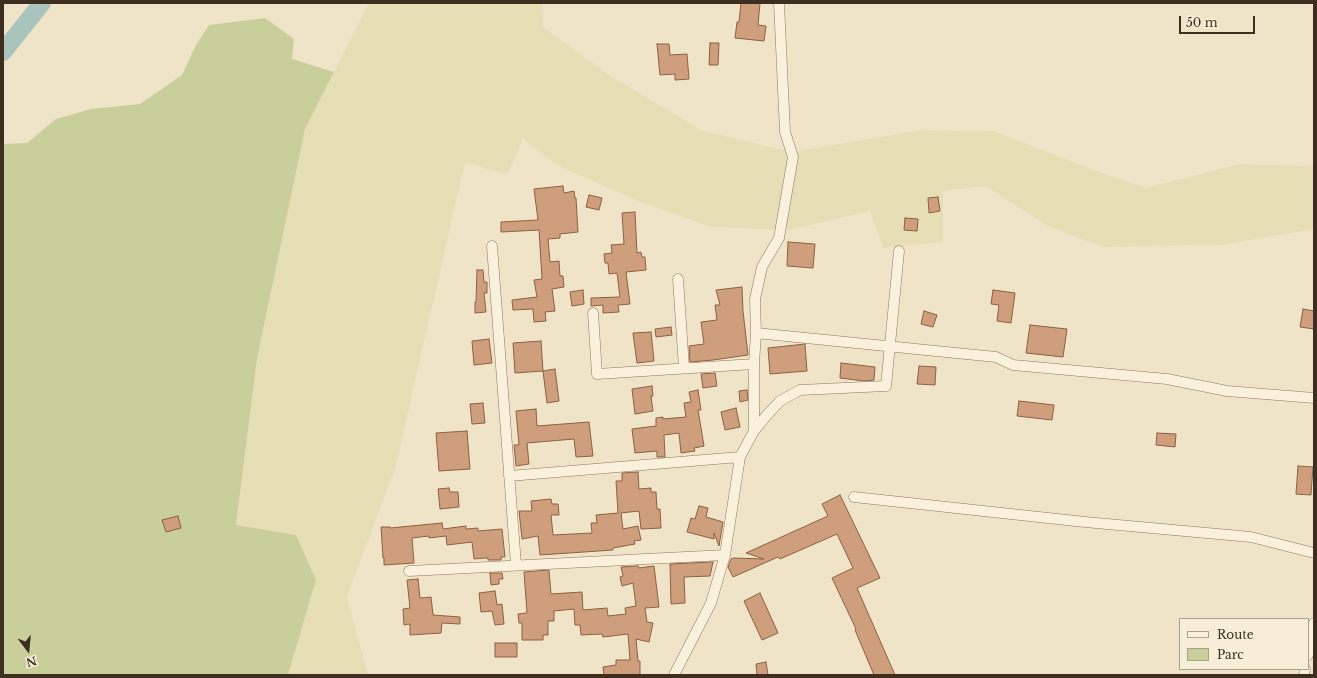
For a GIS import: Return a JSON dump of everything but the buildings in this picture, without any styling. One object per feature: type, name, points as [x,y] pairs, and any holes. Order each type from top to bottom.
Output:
[{"type":"street","points":[[754,431],[754,364],[756,333],[755,299],[762,267],[780,238],[793,157],[785,132],[779,3]]},
{"type":"street","points":[[492,246],[516,565]]},
{"type":"street","points":[[674,675],[711,603],[725,555],[740,457],[754,431],[780,401],[800,390],[886,386],[899,250]]},
{"type":"street","points":[[678,279],[684,368]]},
{"type":"street","points":[[593,313],[597,374],[754,364]]},
{"type":"street","points":[[756,333],[996,357],[1013,365],[1168,379],[1227,391],[1314,398]]},
{"type":"street","points":[[509,476],[740,457]]},
{"type":"street","points":[[854,497],[1085,522],[1251,537],[1314,554]]},
{"type":"street","points":[[409,571],[725,555]]},
{"type":"street","points":[[1309,650],[1314,624]]},
{"type":"shaded area","points":[[369,3],[542,3],[543,27],[612,77],[703,131],[792,152],[922,130],[994,131],[1085,167],[1146,188],[1240,164],[1314,166],[1314,229],[1221,245],[1103,247],[1048,226],[985,186],[943,191],[943,242],[883,248],[870,211],[789,230],[711,227],[633,199],[557,165],[523,139],[507,175],[465,162],[395,469],[347,597],[368,675],[288,675],[316,580],[236,526],[257,359],[305,129]]},
{"type":"green space","points":[[265,18],[294,39],[292,59],[334,72],[305,129],[257,359],[236,525],[296,535],[316,580],[288,675],[3,675],[3,144],[27,143],[56,119],[91,109],[140,104],[182,75],[196,45],[209,25]]},
{"type":"waterway","points":[[3,52],[42,3]]}]
